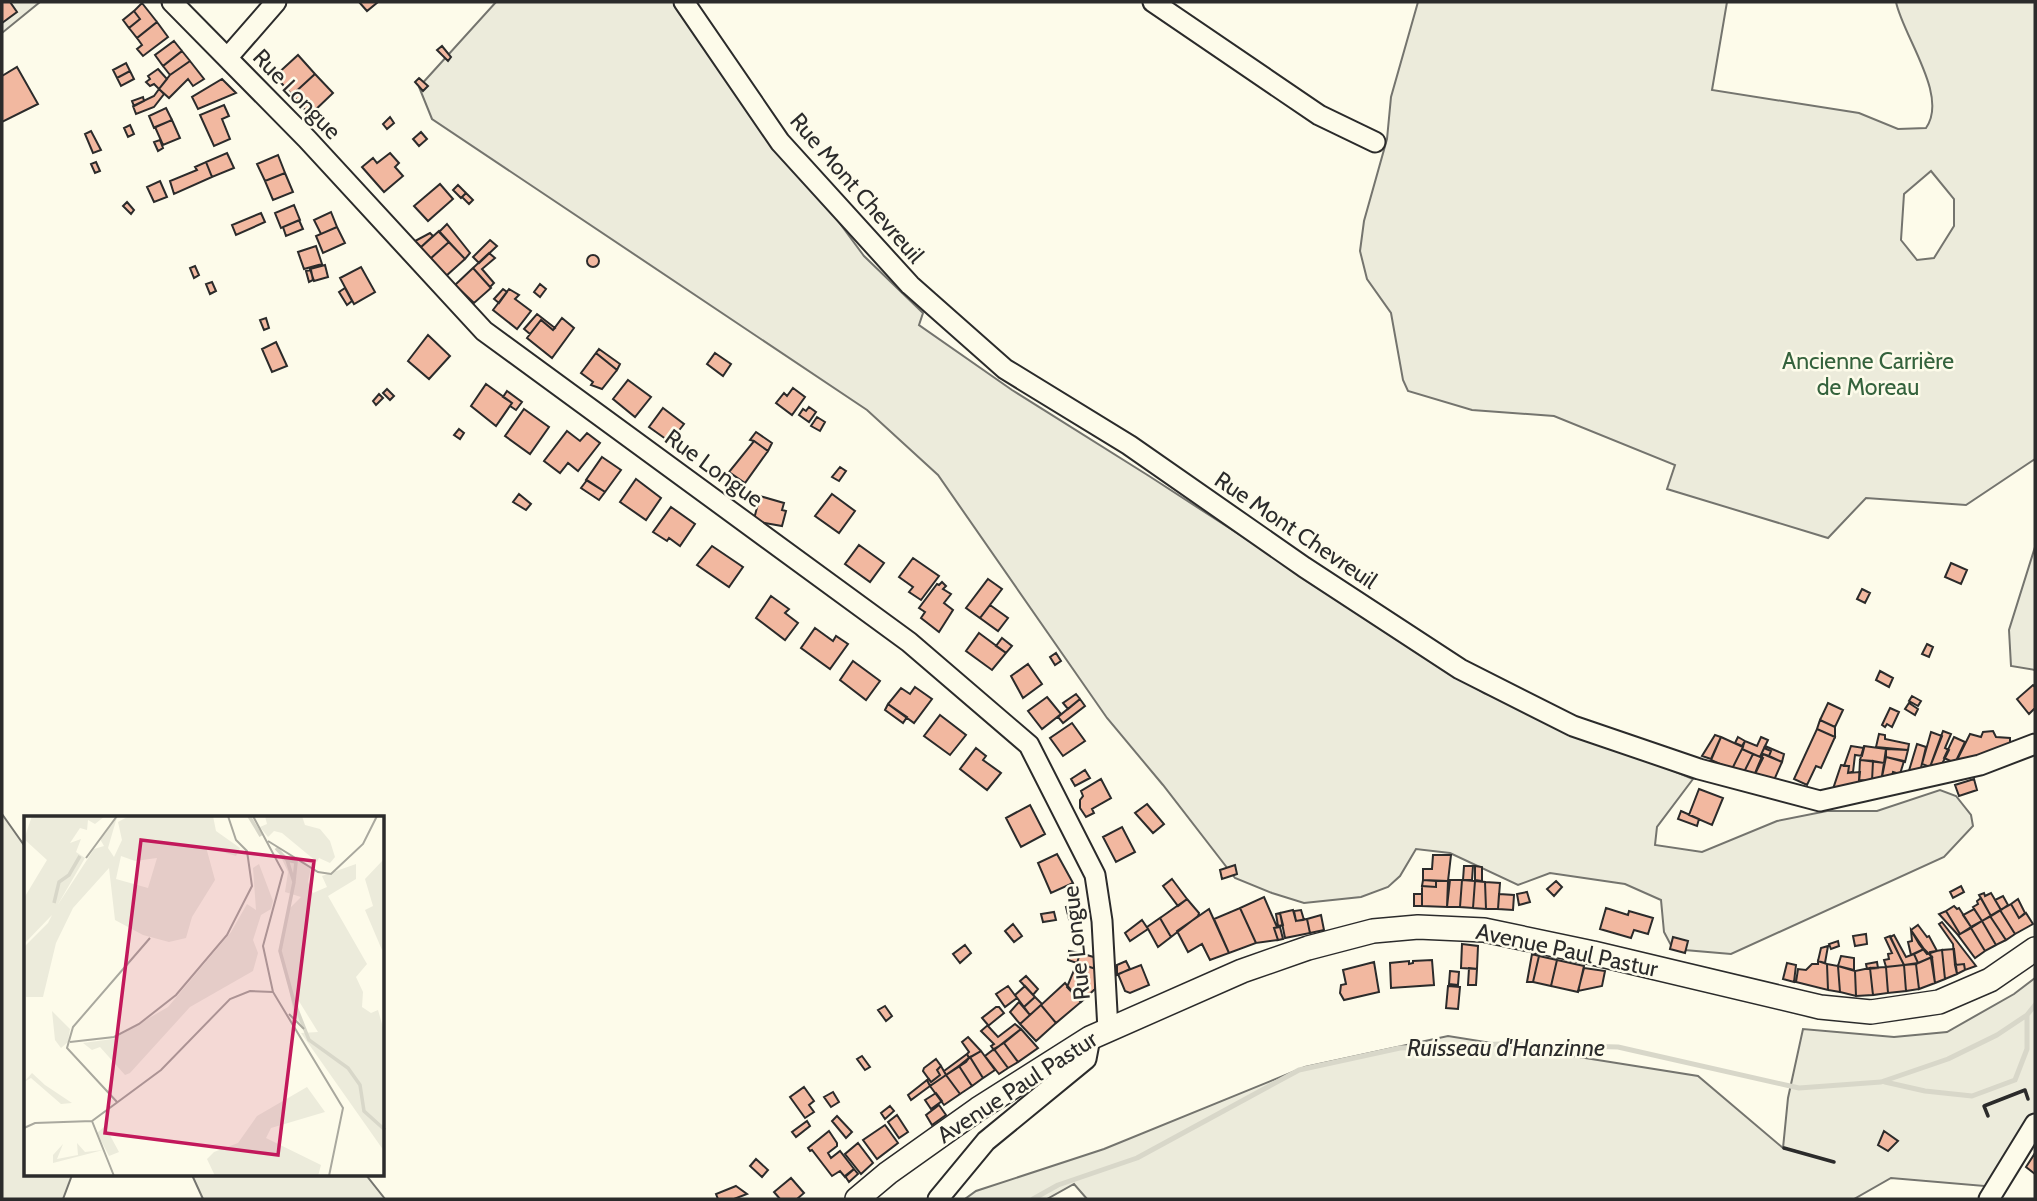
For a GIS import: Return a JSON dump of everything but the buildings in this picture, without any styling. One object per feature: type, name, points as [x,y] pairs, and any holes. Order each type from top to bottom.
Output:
[{"type":"main road","name":"Avenue Paul Pastur","points":[[857,1199],[888,1172],[978,1109],[1099,1034],[1242,971],[1308,948],[1373,931],[1418,927],[1484,930],[1594,953],[1820,1007],[1871,1012],[1939,1002],[1990,980],[2035,949]]},
{"type":"street","name":"Rue Longue","points":[[172,2],[307,139],[484,331],[909,642],[1029,745],[1095,875],[1102,921],[1099,1034]]},
{"type":"street","points":[[228,57],[276,2]]},
{"type":"street","name":"Rue Mont Chevreuil","points":[[684,2],[780,142],[910,285],[1005,369],[1129,445],[1304,567],[1460,669],[1573,726],[1699,769],[1820,801],[1980,765],[2035,744]]},
{"type":"street","points":[[1153,2],[1319,115],[1375,142]]},
{"type":"street","points":[[938,1199],[986,1141],[1086,1059],[1099,1034]]},
{"type":"street","points":[[1989,1199],[2035,1124]]},
{"type":"green space","points":[[2,2],[40,2],[2,33]]},
{"type":"green space","points":[[496,2],[676,2],[864,256],[923,313],[919,325],[1012,390],[1484,693],[1693,779],[1657,827],[1655,845],[1702,852],[1777,821],[1827,811],[1877,811],[1940,790],[1956,796],[1971,815],[1973,826],[1944,857],[1731,954],[1673,949],[1664,932],[1661,900],[1625,884],[1550,873],[1518,885],[1450,853],[1416,849],[1400,876],[1388,887],[1361,897],[1304,903],[1235,878],[1107,718],[938,475],[867,410],[432,119],[419,87]]},
{"type":"green space","name":"Ancienne Carrière de Moreau","points":[[1418,2],[1727,2],[1712,90],[1859,113],[1898,129],[1926,128],[1932,115],[1928,83],[1896,2],[2035,2],[2035,459],[1966,505],[1866,498],[1828,538],[1667,489],[1675,465],[1554,416],[1472,410],[1408,391],[1403,380],[1391,313],[1367,279],[1360,251],[1364,221],[1387,139],[1391,97]],"holes":[[[1931,171],[1954,199],[1954,226],[1934,258],[1917,260],[1901,240],[1904,194]]]},
{"type":"green space","points":[[2035,547],[2035,670],[2011,666],[2009,630]]},
{"type":"green space","points":[[2,814],[24,845],[24,1176],[72,1176],[63,1199],[2,1199]]},
{"type":"green space","points":[[2035,978],[2035,1124],[1996,1187],[1891,1178],[1854,1199],[1087,1199],[1074,1184],[1047,1199],[965,1199],[976,1191],[1104,1149],[1305,1067],[1448,1036],[1698,1076],[1783,1148],[1788,1098],[1803,1029],[1894,1037],[1947,1032],[2014,994]]},
{"type":"green space","points":[[192,1176],[367,1176],[385,1199],[203,1199]]},
{"type":"waterway","name":"Ruisseau d'Hanzinne","points":[[1033,1199],[1058,1185],[1137,1158],[1299,1070],[1400,1048],[1500,1044],[1618,1047],[1799,1088],[1881,1082],[1948,1059],[1997,1035],[2027,1015],[2035,1005]]},
{"type":"waterway","name":"Ruisseau d'Hanzinne","points":[[1885,1082],[1925,1091],[1972,1096],[2015,1080],[2027,1049],[2027,1015]]},
{"type":"wall","points":[[1988,1116],[1984,1106],[2025,1090],[2028,1099]]},
{"type":"wall","points":[[1784,1148],[1834,1162]]}]
